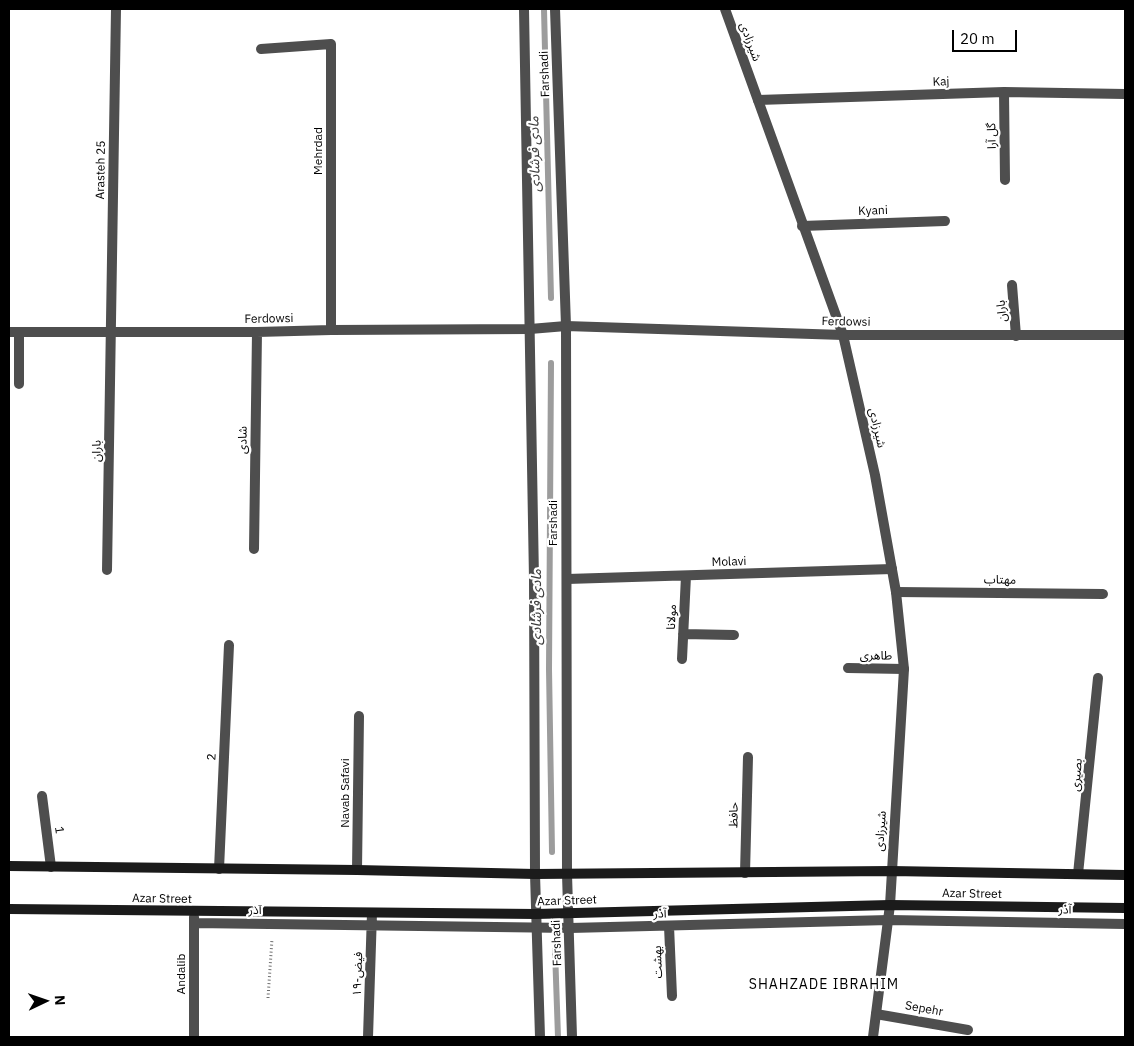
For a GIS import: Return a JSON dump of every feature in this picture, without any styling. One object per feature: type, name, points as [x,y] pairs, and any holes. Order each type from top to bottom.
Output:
[{"type":"main road","name":"Azar Street","points":[[9,866],[534,874],[891,871],[1125,875]]},
{"type":"main road","name":"Azar Street","points":[[9,909],[536,914],[890,905],[1125,908]]},
{"type":"street","name":"Arasteh 25","points":[[111,332],[116,9]]},
{"type":"street","name":"Farshadi","points":[[524,9],[534,579],[534,874],[540,1037]]},
{"type":"street","name":"Farshadi","points":[[555,9],[566,326],[567,874],[572,1037]]},
{"type":"street","name":"شیرزادی","points":[[725,9],[843,335],[875,476],[896,592],[904,669],[889,920],[873,1037]]},
{"type":"street","name":"Mehrdad","points":[[261,49],[332,44],[331,330]]},
{"type":"street","name":"Kaj","points":[[758,100],[1004,92],[1125,94]]},
{"type":"street","name":"گل آرا","points":[[1004,92],[1005,180]]},
{"type":"street","name":"Kyani","points":[[802,226],[945,221]]},
{"type":"street","name":"باران","points":[[1012,285],[1016,336]]},
{"type":"street","name":"Ferdowsi","points":[[14,332],[257,332],[530,329],[566,326],[843,335],[1125,335]]},
{"type":"street","points":[[14,332],[19,384]]},
{"type":"street","name":"باران","points":[[107,570],[111,332]]},
{"type":"street","name":"شادی","points":[[254,549],[257,332]]},
{"type":"street","name":"Molavi","points":[[567,580],[892,569]]},
{"type":"street","name":"مولانا","points":[[682,659],[686,576]]},
{"type":"street","name":"مهتاب","points":[[896,592],[1103,594]]},
{"type":"street","points":[[683,634],[734,635]]},
{"type":"street","name":"2","points":[[219,869],[229,645]]},
{"type":"street","name":"طاهری","points":[[848,668],[904,669]]},
{"type":"street","name":"بصیری","points":[[1078,874],[1098,678]]},
{"type":"street","name":"Navab Safavi","points":[[357,870],[359,716]]},
{"type":"street","name":"حافظ","points":[[745,873],[748,757]]},
{"type":"street","name":"1","points":[[42,796],[51,867]]},
{"type":"street","points":[[757,908],[757,923]]},
{"type":"street","name":"Andalib","points":[[194,1037],[195,912]]},
{"type":"street","name":"۱۹-فیض","points":[[368,1037],[372,913]]},
{"type":"street","name":"آذر","points":[[194,923],[570,928],[889,920],[1125,924]]},
{"type":"street","name":"بهشت","points":[[669,926],[672,996]]},
{"type":"street","name":"Sepehr","points":[[876,1014],[968,1030]]},
{"type":"path","points":[[268,998],[273,924]]},
{"type":"waterway","name":"مادی فرشادی","points":[[544,9],[551,298]]},
{"type":"waterway","name":"مادی فرشادی","points":[[551,363],[549,669],[552,852]]},
{"type":"waterway","name":"مادی فرشادی","points":[[555,950],[558,1037]]},
{"type":"district","name":"SHAHZADE IBRAHIM","points":[[824,985]]}]
